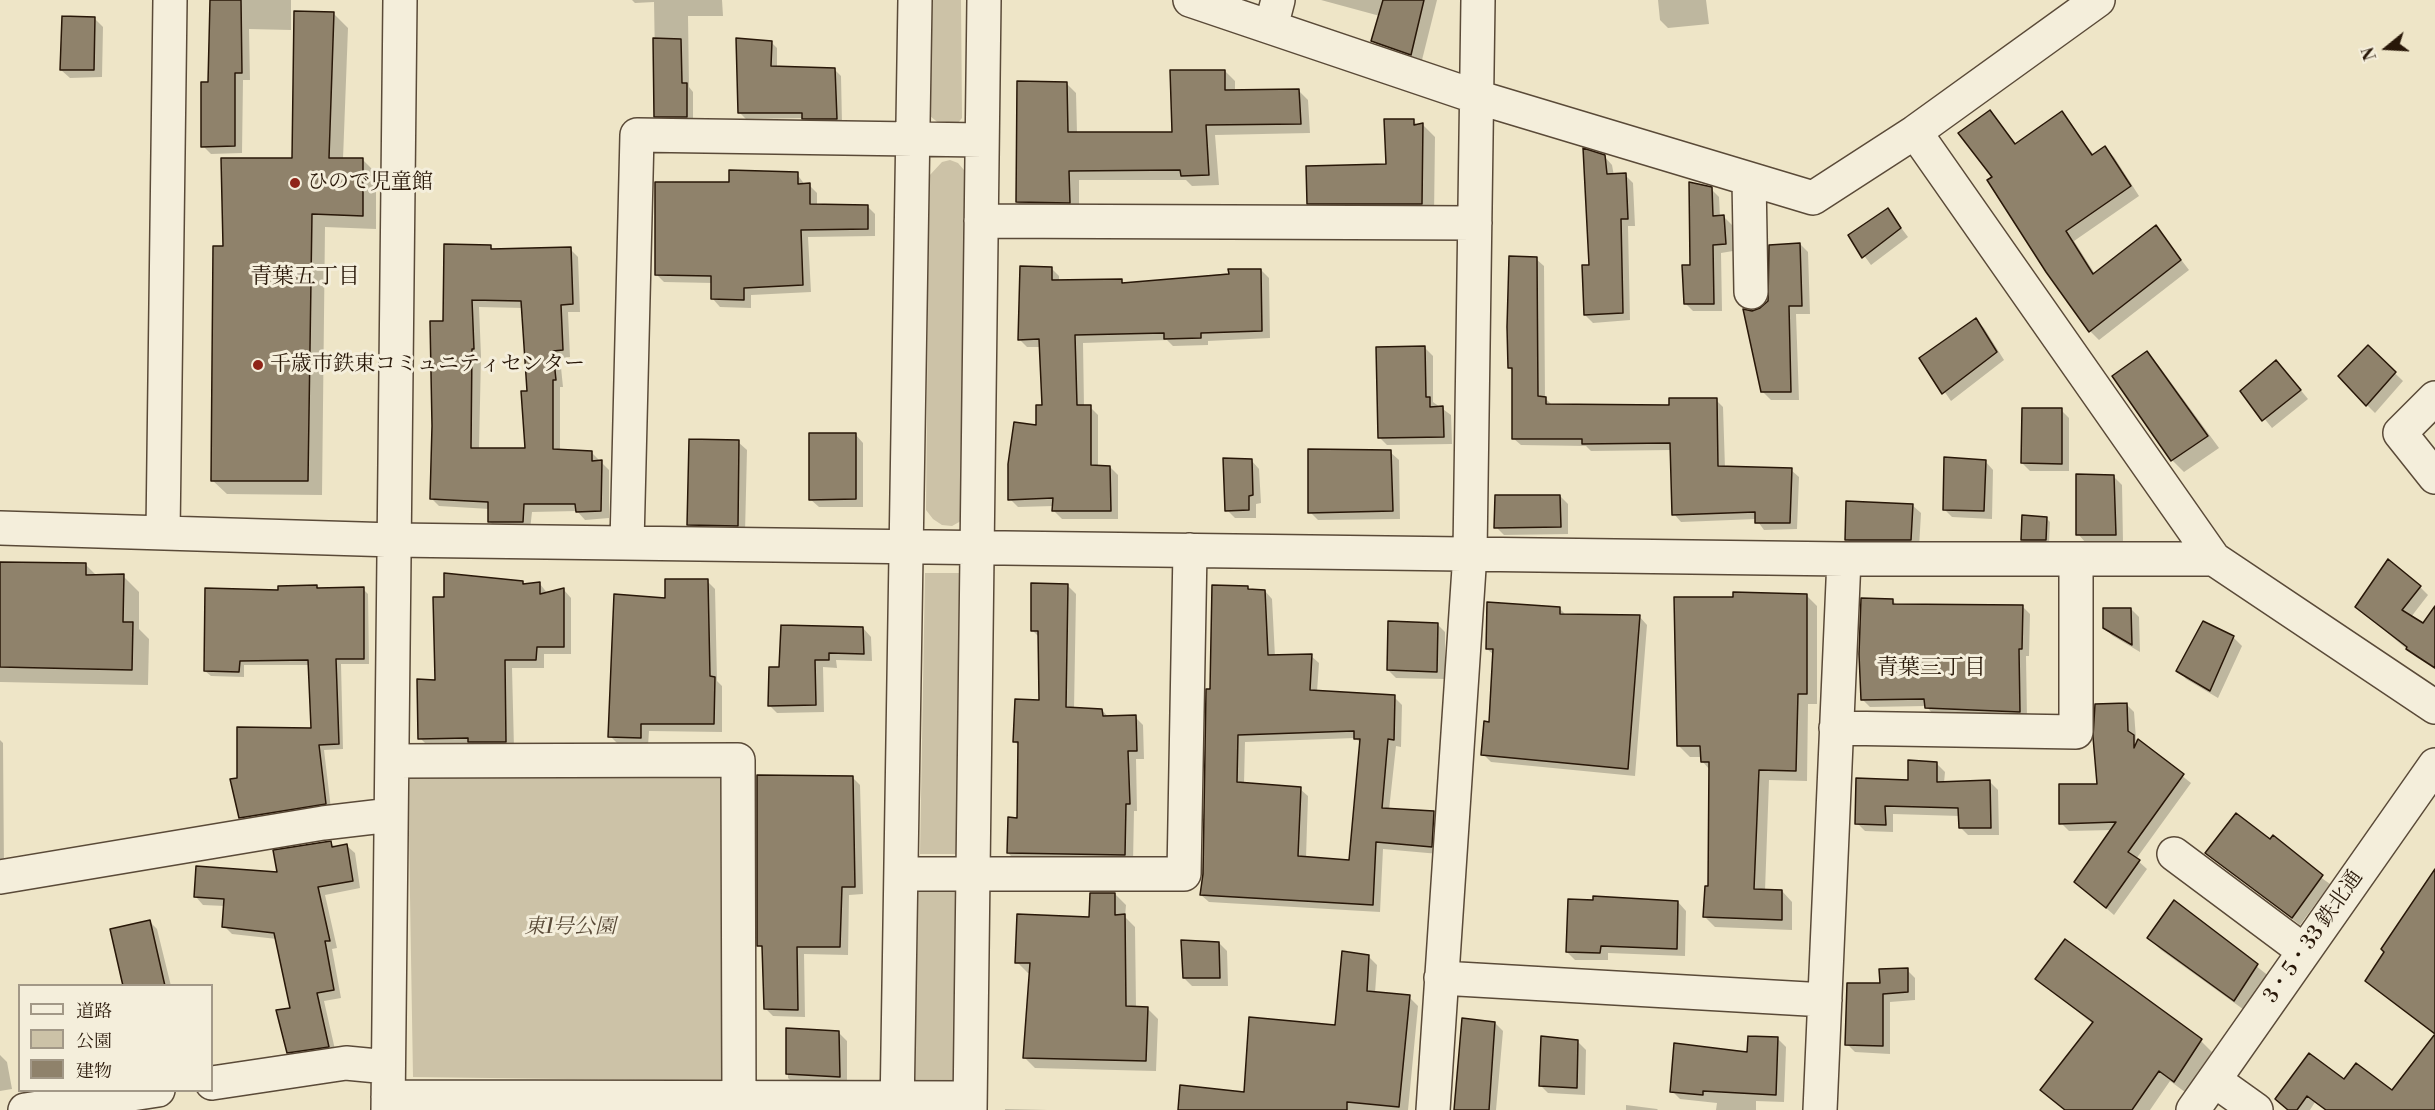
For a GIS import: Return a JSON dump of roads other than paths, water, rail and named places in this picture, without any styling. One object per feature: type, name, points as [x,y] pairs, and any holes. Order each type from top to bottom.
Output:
[{"type":"street","points":[[163,533],[170,0]]},
{"type":"street","points":[[388,1092],[400,0]]},
{"type":"street","points":[[897,1104],[915,0]]},
{"type":"street","points":[[213,1083],[346,1063],[388,1092],[970,1104],[984,0]]},
{"type":"street","points":[[1190,0],[1275,14],[1477,97],[1813,198],[1916,132],[2098,0]]},
{"type":"street","points":[[1432,1110],[1470,553],[1478,0]]},
{"type":"street","points":[[1916,132],[2214,559],[2435,707]]},
{"type":"street","points":[[627,543],[637,135],[982,140]]},
{"type":"street","points":[[1749,179],[1751,292]]},
{"type":"street","points":[[981,221],[1475,223]]},
{"type":"street","points":[[2435,398],[2400,433],[2435,477]]},
{"type":"street","points":[[0,528],[394,540],[1844,559],[2214,559]]},
{"type":"street","points":[[901,874],[1184,873],[1190,550]]},
{"type":"street","points":[[1820,1110],[1844,559]]},
{"type":"street","points":[[1836,728],[2076,732],[2076,560]]},
{"type":"street","points":[[392,761],[738,760],[739,1098]]},
{"type":"street","name":"3・5・33 鉄北通","points":[[2193,1110],[2435,765]]},
{"type":"street","points":[[0,877],[323,823],[391,815]]},
{"type":"street","points":[[2174,854],[2304,951]]},
{"type":"street","points":[[1441,978],[1825,1000]]},
{"type":"street","points":[[2214,1080],[2256,1110]]},
{"type":"street","points":[[25,1110],[145,1092]]},
{"type":"place","name":"ひので児童館","points":[[295,183]]},
{"type":"place","name":"千歳市鉄東コミュニティセンター","points":[[258,365]]},
{"type":"district","name":"青葉五丁目","points":[[305,278]]},
{"type":"district","name":"青葉三丁目","points":[[1931,669]]},
{"type":"park label","name":"東1号公園","points":[[570,928]]}]
